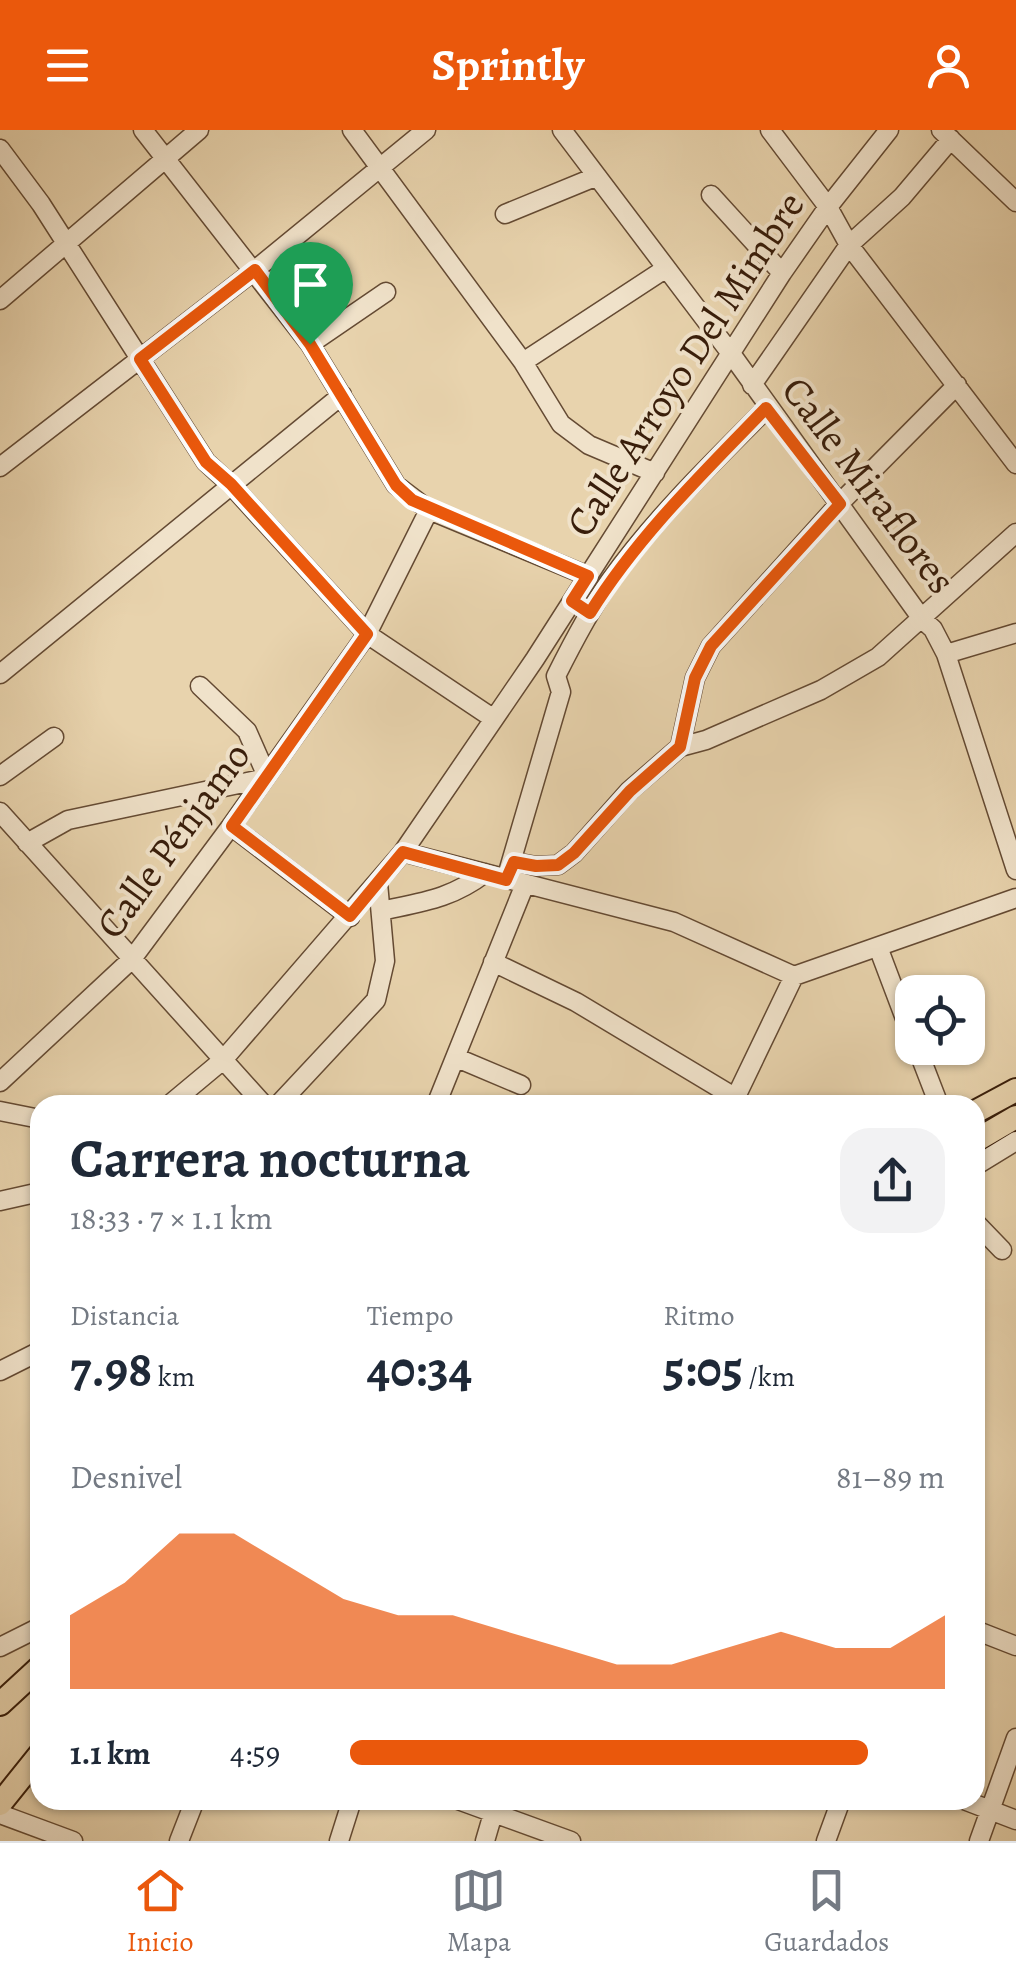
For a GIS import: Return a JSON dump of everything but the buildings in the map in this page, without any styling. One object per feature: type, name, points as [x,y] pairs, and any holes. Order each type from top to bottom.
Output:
[{"type":"main road","points":[[985,1107],[1016,1090]]},
{"type":"main road","points":[[985,1135],[1016,1117]]},
{"type":"main road","points":[[0,1704],[30,1676]]},
{"type":"main road","points":[[0,1804],[30,1766]]},
{"type":"street","points":[[143,130],[310,344],[396,485],[429,510],[588,576]]},
{"type":"street","points":[[0,300],[199,130]]},
{"type":"street","points":[[352,130],[523,362],[550,410],[574,436],[655,473]]},
{"type":"street","points":[[2,460],[255,270],[426,130]]},
{"type":"street","name":"Calle Miraflores","points":[[562,130],[933,629],[946,654],[1016,870]]},
{"type":"street","points":[[770,130],[828,207],[849,245],[1016,464]]},
{"type":"street","name":"Calle Arroyo Del Mimbre","points":[[181,1095],[223,1060],[403,852],[535,659],[782,273],[887,131]]},
{"type":"street","points":[[752,386],[849,245],[902,197],[946,135],[1016,202]]},
{"type":"street","points":[[0,149],[26,182],[206,462],[231,484],[367,634],[494,719]]},
{"type":"street","points":[[505,214],[595,177]]},
{"type":"street","points":[[710,195],[782,273]]},
{"type":"street","points":[[523,362],[665,270]]},
{"type":"street","points":[[310,344],[386,292]]},
{"type":"street","points":[[680,747],[695,678],[711,646],[840,504],[957,385]]},
{"type":"street","points":[[0,674],[342,395]]},
{"type":"street","points":[[556,676],[610,582],[674,503],[766,408]]},
{"type":"street","name":"Calle Pénjamo","points":[[0,1082],[132,960],[367,634],[429,510]]},
{"type":"street","points":[[515,875],[536,866],[558,865],[574,853],[640,781],[680,747],[706,740],[822,690],[878,657],[1016,533]]},
{"type":"street","points":[[572,601],[590,613]]},
{"type":"street","points":[[946,654],[1016,633]]},
{"type":"street","points":[[440,1095],[493,962],[560,692],[556,676],[535,659]]},
{"type":"street","points":[[26,844],[68,820],[264,776],[247,732],[200,686]]},
{"type":"street","points":[[0,776],[54,738]]},
{"type":"street","points":[[0,812],[255,1095]]},
{"type":"street","points":[[232,826],[350,916]]},
{"type":"street","points":[[403,852],[485,874],[515,875],[674,922],[794,976],[1016,898]]},
{"type":"street","points":[[381,911],[448,896],[485,874]]},
{"type":"street","points":[[287,1095],[376,1000],[385,962],[378,883]]},
{"type":"street","points":[[878,948],[895,992]]},
{"type":"street","points":[[493,962],[576,1002],[723,1095]]},
{"type":"street","points":[[737,1095],[794,976]]},
{"type":"street","points":[[457,1058],[520,1085]]},
{"type":"street","points":[[923,1065],[935,1095]]},
{"type":"street","points":[[0,1111],[30,1117]]},
{"type":"street","points":[[985,1160],[1016,1142]]},
{"type":"street","points":[[0,1201],[30,1194]]},
{"type":"street","points":[[985,1236],[1002,1250]]},
{"type":"street","points":[[0,1371],[30,1356]]},
{"type":"street","points":[[0,1648],[30,1632]]},
{"type":"street","points":[[985,1634],[1016,1646]]},
{"type":"street","points":[[979,1841],[1016,1738]]},
{"type":"street","points":[[985,1808],[1016,1820]]},
{"type":"street","points":[[179,1841],[191,1810]]},
{"type":"street","points":[[339,1841],[349,1810]]},
{"type":"street","points":[[485,1841],[495,1810]]},
{"type":"street","points":[[505,1810],[571,1841]]},
{"type":"street","points":[[826,1841],[837,1810]]},
{"type":"street","points":[[0,1814],[25,1833],[73,1841]]},
{"type":"route","points":[[255,270],[310,344],[396,485],[429,510],[588,576],[572,601],[590,613],[674,503],[766,408],[840,504],[711,646],[695,678],[680,747],[630,791],[574,853],[558,865],[514,862],[506,880],[403,852],[350,916],[232,826],[262,778],[367,634],[231,484],[206,462],[140,359],[255,270]]}]
